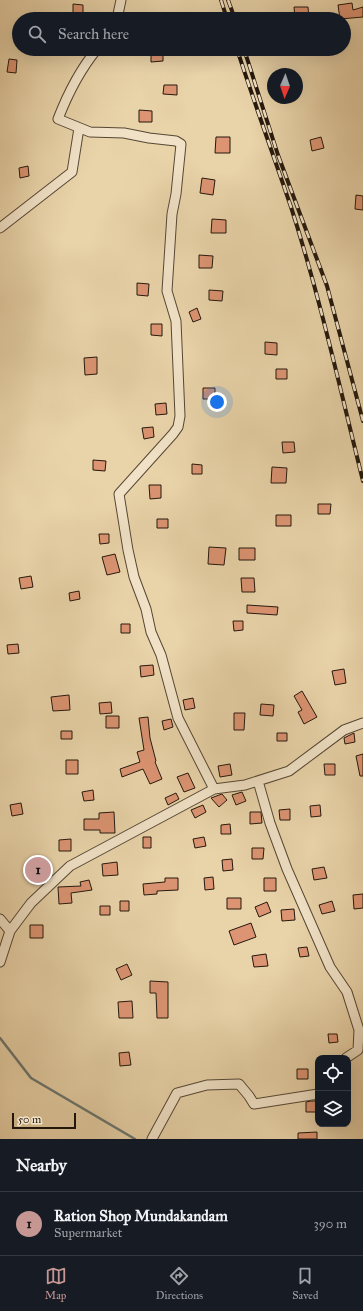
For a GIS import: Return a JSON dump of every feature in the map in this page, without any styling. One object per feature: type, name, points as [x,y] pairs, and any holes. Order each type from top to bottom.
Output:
[{"type":"street","points":[[118,12],[121,0]]},
{"type":"street","points":[[91,56],[84,64],[70,89],[58,119],[90,132],[124,133],[149,138],[176,140],[181,144],[176,194],[172,214],[167,291],[176,321],[180,416],[178,427],[173,434],[119,494],[134,577],[146,609],[151,632],[161,655],[178,718],[214,789]]},
{"type":"street","points":[[0,228],[72,172],[79,128]]},
{"type":"street","points":[[0,962],[10,931],[31,903],[70,866],[214,789],[245,785],[289,771],[344,730],[363,723]]},
{"type":"street","points":[[258,781],[270,823],[287,869],[330,966],[347,992],[359,1030],[360,1042],[358,1050],[350,1055]]},
{"type":"street","points":[[0,919],[10,931]]},
{"type":"street","points":[[153,1138],[177,1093],[206,1085],[239,1084],[254,1104],[315,1094]]},
{"type":"building","points":[[352,3],[353,10],[363,7],[363,17],[351,18],[351,12],[339,12],[338,5]]},
{"type":"building","points":[[73,4],[83,5],[83,12],[73,12]]},
{"type":"building","points":[[294,7],[308,7],[308,12],[294,12]]},
{"type":"building","points":[[151,56],[163,56],[163,61],[151,62]]},
{"type":"building","points":[[9,59],[17,60],[16,73],[7,72]]},
{"type":"building","points":[[164,85],[177,85],[177,95],[163,94]]},
{"type":"building","points":[[139,110],[152,111],[152,122],[139,122]]},
{"type":"building","points":[[216,137],[230,137],[230,153],[215,153]]},
{"type":"building","points":[[321,137],[324,148],[312,151],[310,140]]},
{"type":"building","points":[[28,166],[29,176],[20,178],[19,168]]},
{"type":"building","points":[[202,178],[215,180],[213,195],[200,193]]},
{"type":"building","points":[[356,195],[363,196],[363,210],[355,209]]},
{"type":"building","points":[[212,219],[226,220],[226,233],[211,233]]},
{"type":"building","points":[[199,255],[213,256],[212,268],[199,268]]},
{"type":"building","points":[[137,283],[149,284],[148,296],[137,295]]},
{"type":"building","points":[[209,290],[223,291],[222,301],[209,300]]},
{"type":"building","points":[[197,308],[201,319],[193,322],[189,312]]},
{"type":"building","points":[[151,324],[162,324],[162,336],[151,335]]},
{"type":"building","points":[[265,342],[277,343],[277,355],[265,354]]},
{"type":"building","points":[[97,357],[97,374],[85,375],[84,358]]},
{"type":"building","points":[[276,369],[287,369],[287,379],[276,379]]},
{"type":"building","points":[[203,388],[215,388],[215,399],[203,399]]},
{"type":"building","points":[[166,403],[167,414],[156,415],[155,404]]},
{"type":"building","points":[[153,427],[154,437],[144,439],[142,428]]},
{"type":"building","points":[[282,442],[294,442],[295,452],[283,453]]},
{"type":"building","points":[[93,460],[106,461],[105,471],[93,470]]},
{"type":"building","points":[[192,464],[202,465],[202,474],[192,474]]},
{"type":"building","points":[[272,467],[287,468],[286,483],[271,483]]},
{"type":"building","points":[[149,485],[161,485],[161,498],[150,499]]},
{"type":"building","points":[[318,504],[331,504],[330,514],[318,514]]},
{"type":"building","points":[[276,515],[291,515],[291,526],[276,526]]},
{"type":"building","points":[[157,519],[168,519],[168,528],[157,528]]},
{"type":"building","points":[[99,534],[109,534],[109,543],[100,544]]},
{"type":"building","points":[[209,547],[226,548],[224,565],[208,564]]},
{"type":"building","points":[[239,548],[255,548],[255,560],[239,560]]},
{"type":"building","points":[[115,554],[120,572],[107,575],[102,557]]},
{"type":"building","points":[[31,576],[33,587],[21,589],[19,578]]},
{"type":"building","points":[[241,578],[254,578],[255,592],[242,592]]},
{"type":"building","points":[[79,591],[80,599],[70,601],[69,593]]},
{"type":"building","points":[[247,605],[278,607],[277,615],[247,613]]},
{"type":"building","points":[[233,621],[243,621],[243,630],[234,631]]},
{"type":"building","points":[[121,624],[130,624],[130,633],[121,633]]},
{"type":"building","points":[[18,644],[19,653],[8,654],[7,645]]},
{"type":"building","points":[[153,665],[154,675],[141,677],[140,666]]},
{"type":"building","points":[[344,669],[346,683],[335,685],[332,671]]},
{"type":"building","points":[[302,691],[317,717],[304,724],[298,712],[302,710],[294,696]]},
{"type":"building","points":[[69,695],[70,710],[53,711],[51,697]]},
{"type":"building","points":[[193,698],[195,708],[185,710],[183,700]]},
{"type":"building","points":[[111,702],[112,713],[100,714],[99,703]]},
{"type":"building","points":[[261,704],[274,705],[273,716],[260,715]]},
{"type":"building","points":[[234,713],[245,713],[244,730],[234,730]]},
{"type":"building","points":[[106,716],[119,716],[119,728],[106,728]]},
{"type":"building","points":[[148,717],[150,738],[155,762],[162,779],[150,784],[143,769],[122,777],[120,769],[140,762],[137,752],[144,750],[139,718]]},
{"type":"building","points":[[171,719],[173,727],[164,730],[162,721]]},
{"type":"building","points":[[61,731],[72,731],[72,739],[61,739]]},
{"type":"building","points":[[277,733],[287,733],[287,741],[277,741]]},
{"type":"building","points":[[354,733],[355,742],[345,744],[344,738]]},
{"type":"building","points":[[363,754],[363,776],[360,776],[356,756]]},
{"type":"building","points":[[66,760],[78,760],[78,774],[66,774]]},
{"type":"building","points":[[230,764],[232,775],[220,777],[218,766]]},
{"type":"building","points":[[324,764],[335,764],[335,775],[325,775]]},
{"type":"building","points":[[188,773],[195,788],[184,792],[177,777]]},
{"type":"building","points":[[93,790],[94,800],[84,801],[82,792]]},
{"type":"building","points":[[242,792],[246,801],[236,805],[232,795]]},
{"type":"building","points":[[176,793],[179,799],[168,805],[165,798]]},
{"type":"building","points":[[222,794],[227,800],[219,807],[211,798]]},
{"type":"building","points":[[21,803],[23,814],[12,816],[10,805]]},
{"type":"building","points":[[203,805],[206,812],[195,818],[191,810]]},
{"type":"building","points":[[320,805],[321,816],[311,817],[310,806]]},
{"type":"building","points":[[290,809],[290,820],[280,820],[279,810]]},
{"type":"building","points":[[114,812],[115,833],[100,833],[100,830],[84,830],[84,819],[99,819],[99,813]]},
{"type":"building","points":[[250,812],[261,812],[262,823],[250,824]]},
{"type":"building","points":[[230,824],[231,834],[221,834],[221,825]]},
{"type":"building","points":[[143,837],[151,837],[151,848],[143,848]]},
{"type":"building","points":[[204,837],[206,846],[195,848],[193,839]]},
{"type":"building","points":[[71,839],[71,851],[59,851],[59,840]]},
{"type":"building","points":[[252,848],[264,848],[263,859],[252,859]]},
{"type":"building","points":[[232,859],[233,870],[223,871],[222,860]]},
{"type":"building","points":[[44,862],[45,877],[32,878],[30,863]]},
{"type":"building","points":[[117,862],[118,875],[103,876],[102,864]]},
{"type":"building","points":[[324,867],[327,878],[314,880],[312,869]]},
{"type":"building","points":[[213,877],[214,889],[205,890],[204,878]]},
{"type":"building","points":[[165,878],[178,878],[178,890],[157,891],[157,894],[144,895],[143,884],[165,882]]},
{"type":"building","points":[[264,878],[276,878],[276,891],[264,891]]},
{"type":"building","points":[[89,880],[92,890],[71,893],[72,903],[59,904],[58,887],[81,886],[80,882]]},
{"type":"building","points":[[363,894],[363,908],[354,909],[353,895]]},
{"type":"building","points":[[227,898],[241,898],[241,909],[227,909]]},
{"type":"building","points":[[120,901],[129,901],[129,911],[120,911]]},
{"type":"building","points":[[332,901],[335,911],[322,914],[319,905]]},
{"type":"building","points":[[267,902],[271,912],[259,917],[255,907]]},
{"type":"building","points":[[100,906],[110,906],[110,915],[100,915]]},
{"type":"building","points":[[294,909],[295,920],[282,921],[281,910]]},
{"type":"building","points":[[251,923],[256,937],[234,945],[229,931]]},
{"type":"building","points":[[30,925],[43,925],[43,938],[30,938]]},
{"type":"building","points":[[307,947],[309,956],[300,957],[298,948]]},
{"type":"building","points":[[266,954],[268,966],[254,967],[252,956]]},
{"type":"building","points":[[127,964],[132,975],[121,980],[116,969]]},
{"type":"building","points":[[150,981],[168,982],[168,1018],[157,1018],[156,993],[150,993]]},
{"type":"building","points":[[132,1001],[133,1018],[119,1018],[118,1002]]},
{"type":"building","points":[[328,1034],[337,1034],[338,1042],[329,1043]]},
{"type":"building","points":[[129,1052],[131,1065],[120,1066],[119,1053]]},
{"type":"building","points":[[297,1069],[308,1069],[308,1079],[297,1079]]},
{"type":"building","points":[[315,1101],[315,1112],[306,1112],[306,1102]]},
{"type":"building","points":[[317,1132],[317,1139],[298,1139],[298,1133]]},
{"type":"waterway","points":[[0,1038],[31,1078],[135,1139]]},
{"type":"railway","points":[[221,0],[225,12]]},
{"type":"railway","points":[[228,0],[232,12]]},
{"type":"railway","points":[[239,56],[291,207],[311,275],[363,481]]},
{"type":"railway","points":[[246,56],[278,155],[327,286],[363,421]]},
{"type":"place","name":"Ration Shop Mundakandam","points":[[38,870]]}]
